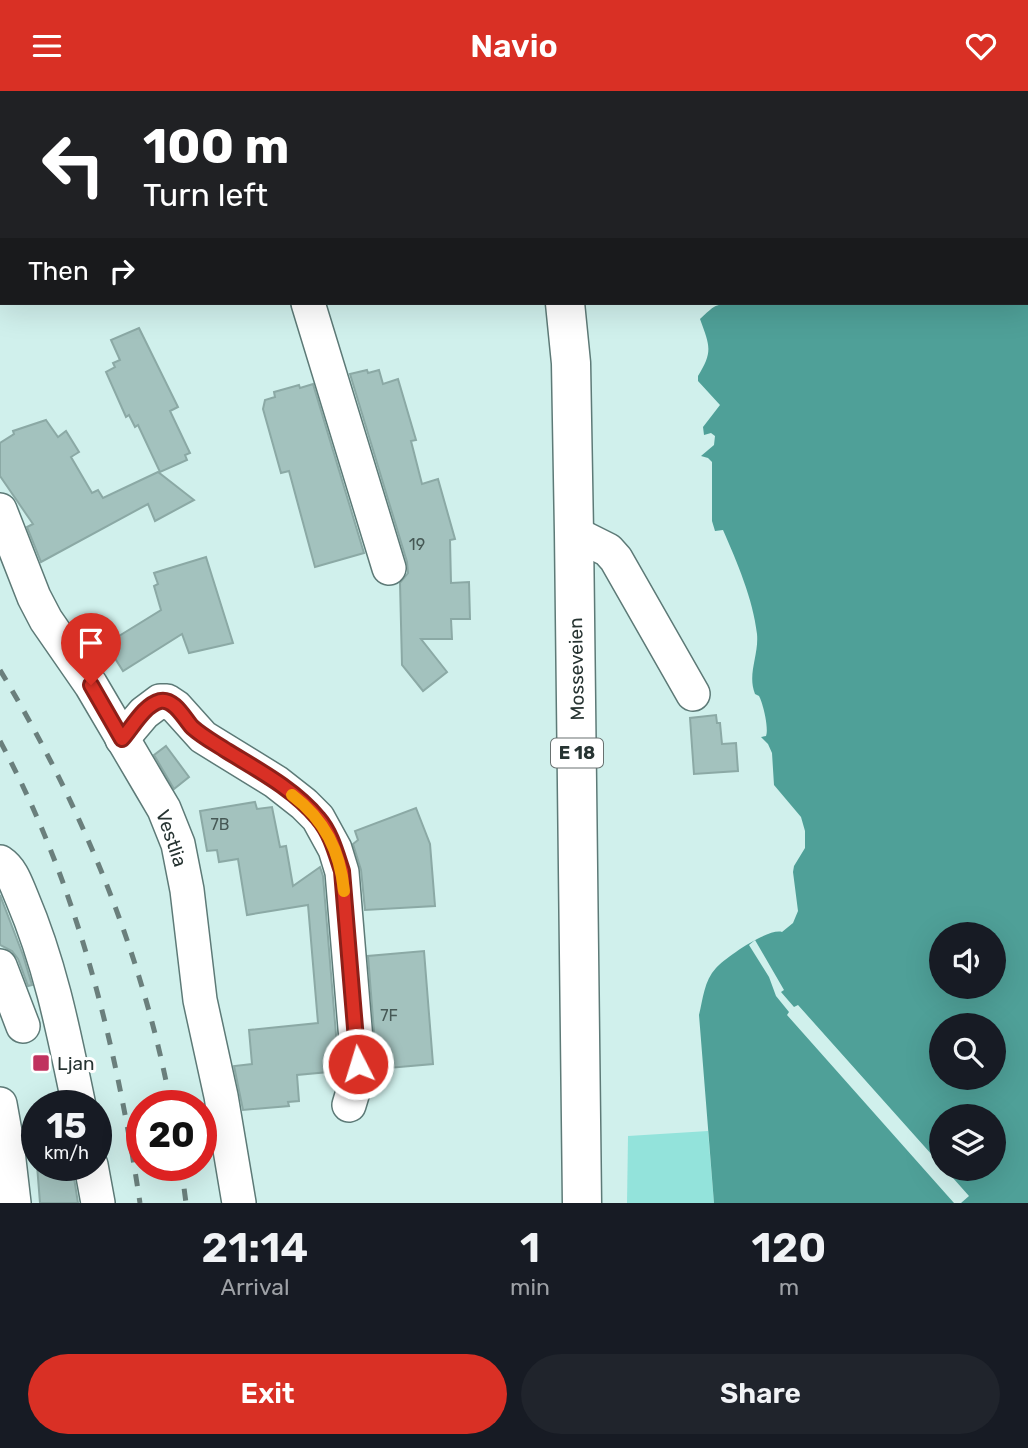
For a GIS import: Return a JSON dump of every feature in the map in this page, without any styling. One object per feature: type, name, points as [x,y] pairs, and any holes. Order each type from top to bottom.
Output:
[{"type":"highway","name":"Mosseveien","points":[[565,305],[570,363],[574,533],[582,1203]]},
{"type":"street","points":[[309,305],[389,568]]},
{"type":"street","name":"Vestlia","points":[[0,510],[34,597],[46,620],[91,685],[164,809],[181,856],[200,1000],[221,1095],[239,1203]]},
{"type":"street","points":[[574,533],[608,550],[616,559],[693,694]]},
{"type":"street","points":[[122,739],[144,713],[160,701],[167,701],[176,707],[203,737],[276,782],[304,804],[327,830],[342,871],[358,1064],[358,1075],[349,1105]]},
{"type":"street","points":[[0,862],[9,868],[28,913],[61,1016],[76,1090]]},
{"type":"street","points":[[0,966],[12,1030],[61,1016]]},
{"type":"street","points":[[0,1104],[5,1155],[14,1203]]},
{"type":"street","points":[[94,1181],[99,1203]]},
{"type":"shaded area","points":[[719,305],[1028,305],[1028,1203],[714,1203],[699,1015],[703,997],[709,979],[721,963],[767,934],[782,932],[793,923],[798,911],[793,872],[805,848],[805,831],[801,817],[774,785],[772,753],[761,737],[767,733],[765,716],[761,699],[755,694],[752,679],[757,634],[752,607],[723,530],[715,531],[712,521],[712,462],[701,456],[714,445],[715,436],[711,433],[704,435],[703,427],[720,405],[698,381],[698,376],[708,355],[706,336],[700,319]]},
{"type":"shaded area","points":[[708,1131],[714,1203],[627,1203],[628,1136]]},
{"type":"pier","points":[[755,940],[784,990],[781,992],[794,1007],[798,1005],[929,1152],[929,1175],[787,1015],[789,1012],[776,996],[769,977],[749,945]]},
{"type":"pier","points":[[934,1181],[956,1181],[969,1196],[961,1203],[954,1203]]},
{"type":"building","points":[[139,328],[178,407],[170,411],[190,453],[185,455],[187,460],[160,472],[138,425],[135,427],[129,415],[126,417],[106,372],[115,367],[113,363],[120,360],[111,340]]},
{"type":"building","points":[[367,370],[368,373],[379,370],[383,384],[398,379],[416,440],[411,441],[422,484],[438,479],[455,539],[450,540],[451,583],[469,582],[470,619],[451,619],[452,639],[421,639],[447,672],[423,691],[402,665],[400,583],[408,573],[407,562],[350,374]]},
{"type":"building","points":[[313,384],[364,553],[315,567],[289,471],[281,473],[263,409],[265,400],[275,397],[274,392]]},
{"type":"building","points":[[46,420],[58,437],[66,431],[79,452],[71,457],[92,493],[98,490],[103,498],[158,472],[194,500],[155,521],[148,504],[41,562],[27,527],[33,524],[0,476],[0,443],[14,434],[13,431]]},
{"type":"building","points":[[206,557],[233,643],[189,653],[182,634],[123,671],[106,644],[161,610],[154,586],[158,584],[154,573]]},
{"type":"building","points":[[716,715],[717,723],[720,723],[722,744],[736,743],[738,771],[694,774],[690,718]]},
{"type":"building","points":[[166,746],[189,777],[174,789],[154,755]]},
{"type":"building","points":[[255,802],[257,809],[272,807],[280,847],[286,846],[293,886],[320,867],[323,876],[339,1071],[297,1075],[299,1101],[288,1102],[289,1106],[243,1110],[234,1066],[252,1064],[249,1030],[318,1023],[308,905],[247,915],[238,859],[219,862],[217,850],[207,851],[200,811]]},
{"type":"building","points":[[416,808],[430,844],[435,906],[365,910],[361,870],[353,844],[358,840],[355,831]]},
{"type":"building","points":[[0,895],[32,985],[28,986],[18,959],[12,951],[0,945]]},
{"type":"building","points":[[424,951],[433,1064],[377,1069],[368,956]]},
{"type":"building","points":[[38,1181],[75,1181],[78,1203],[40,1203]]},
{"type":"railway","points":[[0,670],[57,773],[105,881],[143,991],[168,1090]]},
{"type":"railway","points":[[0,741],[51,851],[90,966],[119,1083],[140,1203]]},
{"type":"railway","points":[[183,1181],[186,1203]]},
{"type":"slow traffic","points":[[292,795],[318,818],[327,830],[342,871],[344,891]]},
{"type":"place","name":"Ljan","points":[[41,1063]]},
{"type":"route","points":[[91,685],[122,739],[154,704],[167,701],[176,707],[203,737],[276,782],[304,804],[327,830],[342,871],[358,1064]]}]
